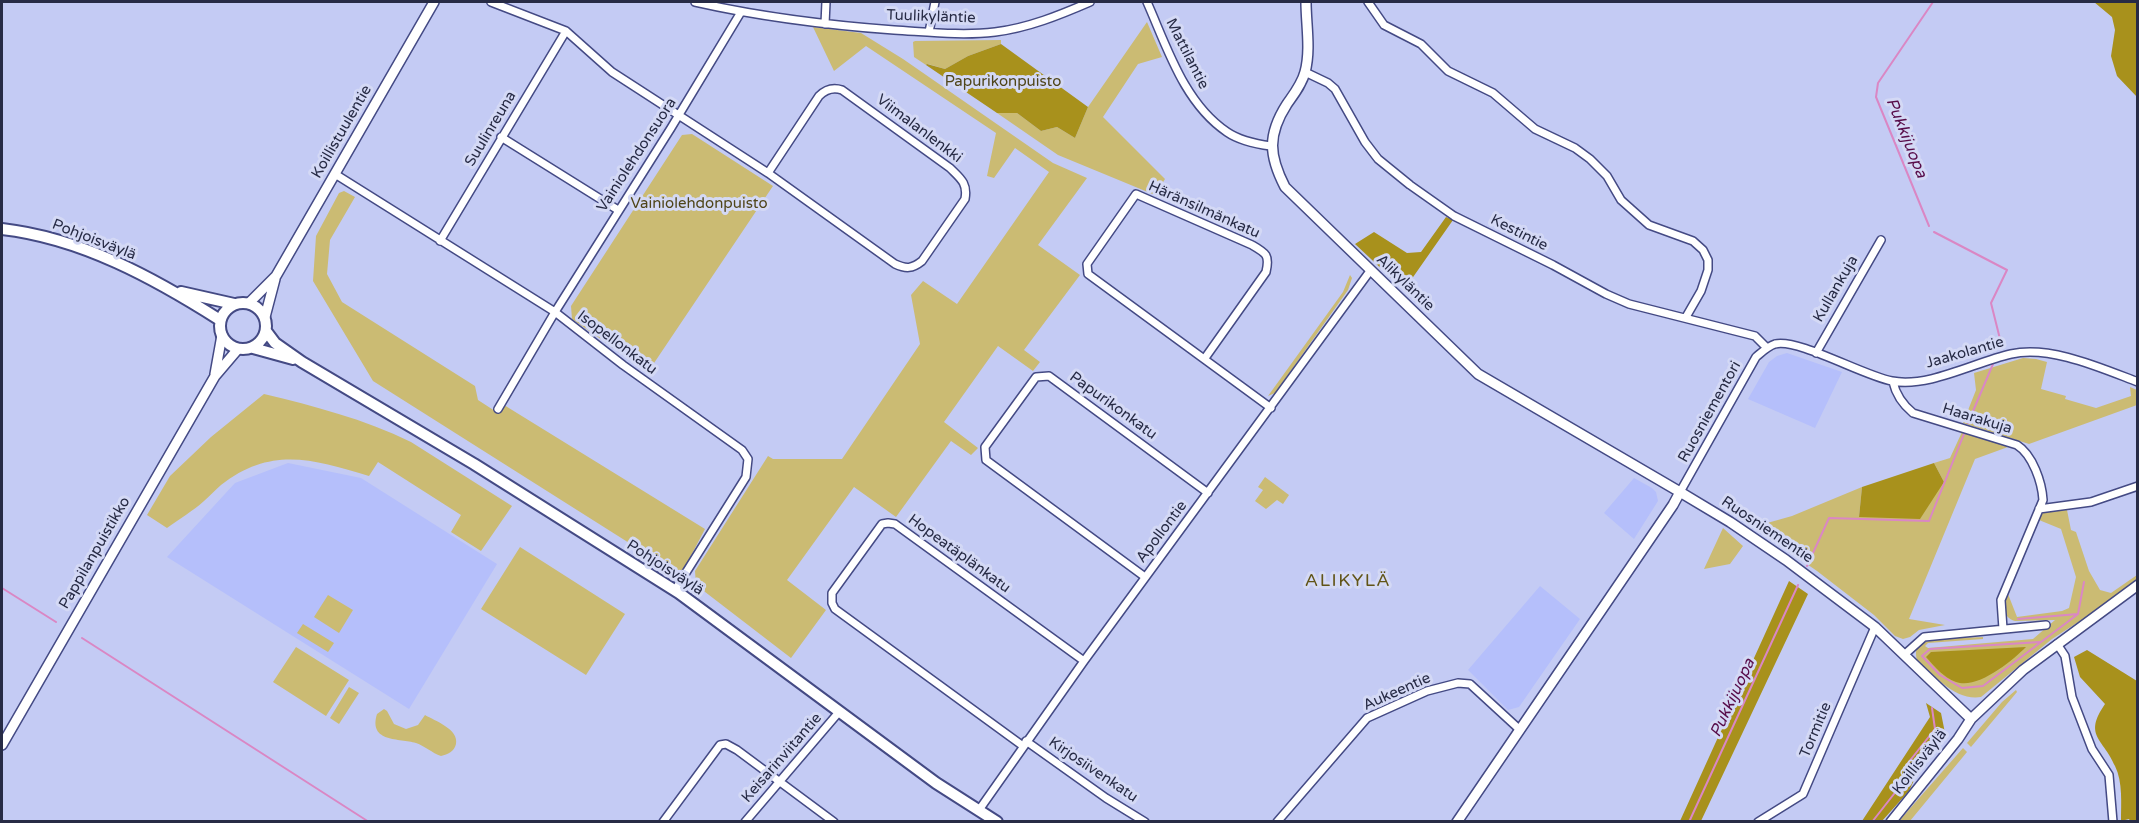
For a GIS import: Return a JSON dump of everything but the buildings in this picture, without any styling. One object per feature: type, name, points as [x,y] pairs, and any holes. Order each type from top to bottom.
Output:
[{"type":"main road","name":"Pohjoisväylä","points":[[2,229],[24,231],[67,243],[116,263],[172,290],[220,321]]},
{"type":"main road","name":"Pohjoisväylä","points":[[172,290],[234,304]]},
{"type":"main road","points":[[249,303],[265,316],[266,331],[259,344],[253,348],[238,349],[225,341],[220,321],[228,308],[234,304],[249,303]]},
{"type":"main road","name":"Pohjoisväylä","points":[[266,331],[275,343],[302,362],[483,470],[675,590],[936,783],[997,822]]},
{"type":"main road","name":"Pohjoisväylä","points":[[253,348],[302,362]]},
{"type":"street","name":"Koillistuulentie","points":[[265,316],[276,276],[434,2]]},
{"type":"street","points":[[491,2],[566,31]]},
{"type":"street","name":"Tuulikyläntie","points":[[695,2],[741,12],[825,24],[958,34],[995,32],[1028,26],[1090,2]]},
{"type":"street","points":[[825,24],[826,2]]},
{"type":"street","points":[[929,32],[935,2]]},
{"type":"street","name":"Mattilantie","points":[[1147,2],[1186,89],[1209,118],[1227,133],[1240,139],[1271,146]]},
{"type":"street","points":[[1271,146],[1275,128],[1301,84],[1305,72],[1307,60],[1306,2]]},
{"type":"street","points":[[1368,2],[1384,25],[1421,44],[1448,71],[1493,93],[1535,129],[1575,148],[1590,159],[1606,176],[1621,200],[1649,225],[1693,241],[1708,260],[1708,270],[1701,291],[1686,317]]},
{"type":"street","name":"Vainiolehdonsuora","points":[[498,409],[555,312],[741,12]]},
{"type":"street","name":"Viimalanlenkki","points":[[566,31],[612,72],[768,173],[905,269],[915,267],[922,261],[965,199],[967,191],[965,182],[950,168],[842,90],[836,88],[819,96],[768,173]]},
{"type":"street","name":"Suulinreuna","points":[[440,241],[566,31]]},
{"type":"street","name":"Kestintie","points":[[1305,72],[1335,89],[1365,142],[1378,159],[1454,216],[1629,304],[1755,336],[1767,348]]},
{"type":"street","points":[[501,137],[618,210]]},
{"type":"street","name":"Alikyläntie","points":[[1271,146],[1275,168],[1285,187],[1370,272],[1478,374],[1680,492]]},
{"type":"street","name":"Isopellonkatu","points":[[335,174],[555,312],[623,365],[742,450],[748,459],[746,477],[675,590]]},
{"type":"street","name":"Häränsilmänkatu","points":[[1205,358],[1266,272],[1268,262],[1264,252],[1136,194],[1087,264],[1088,274],[1270,408]]},
{"type":"street","name":"Kullankuja","points":[[1816,353],[1881,240]]},
{"type":"street","name":"Apollontie","points":[[979,810],[1024,743],[1370,272]]},
{"type":"street","name":"Koillistuulentie","points":[[249,303],[276,276]]},
{"type":"street","name":"Pappilanpuistikko","points":[[215,376],[222,335]]},
{"type":"street","name":"Jaakolantie","points":[[1767,348],[1774,344],[1785,343],[1893,382],[1952,373],[2011,354],[2037,351],[2101,368],[2138,382]]},
{"type":"street","name":"Ruosniementori","points":[[1680,492],[1756,357],[1767,348]]},
{"type":"street","name":"Pappilanpuistikko","points":[[2,745],[215,376],[238,349]]},
{"type":"street","name":"Papurikonkatu","points":[[1145,577],[986,460],[985,447],[1036,377],[1049,376],[1208,493]]},
{"type":"street","name":"Haarakuja","points":[[1893,382],[1903,405],[1913,413],[2017,446],[2029,455],[2043,500],[2001,600],[2003,629]]},
{"type":"street","points":[[2039,509],[2091,502],[2138,486]]},
{"type":"street","points":[[1457,822],[1680,492]]},
{"type":"street","name":"Ruosniementie","points":[[1680,492],[1786,560],[1875,627],[1971,719]]},
{"type":"street","name":"Hopeatäplänkatu","points":[[1024,743],[835,609],[832,603],[832,593],[882,524],[895,524],[1084,662]]},
{"type":"street","points":[[1971,719],[2023,670],[2138,585]]},
{"type":"street","points":[[1904,655],[1924,637],[2046,625]]},
{"type":"street","name":"Tormitie","points":[[1758,822],[1803,794],[1875,627]]},
{"type":"street","points":[[2057,644],[2065,656],[2073,698],[2092,749],[2109,776],[2113,822]]},
{"type":"street","name":"Aukeentie","points":[[1277,822],[1367,718],[1426,691],[1458,683],[1470,684],[1519,729]]},
{"type":"street","name":"Keisarinviitantie","points":[[745,822],[839,712]]},
{"type":"street","name":"Koillisväylä","points":[[1891,822],[1958,739],[1971,719]]},
{"type":"street","name":"Kirjosiivenkatu","points":[[1024,743],[1145,822]]},
{"type":"street","points":[[663,822],[720,745],[726,744],[834,822]]},
{"type":"shaded area","points":[[1787,353],[1842,372],[1815,428],[1748,399],[1769,362]]},
{"type":"shaded area","points":[[288,463],[361,478],[497,564],[409,709],[167,557],[235,483]]},
{"type":"shaded area","points":[[1634,478],[1652,488],[1656,492],[1658,501],[1634,539],[1604,513]]},
{"type":"shaded area","points":[[1540,586],[1580,619],[1519,707],[1508,710],[1468,670]]},
{"type":"green space","points":[[2094,2],[2137,2],[2137,97],[2117,76],[2111,56],[2115,30],[2112,17]]},
{"type":"green space","points":[[1147,22],[1162,57],[1138,64],[1103,117],[1165,179],[1155,195],[1058,155],[997,113],[1017,113],[1041,131],[1057,127],[1075,138],[1088,107]]},
{"type":"green space","points":[[813,27],[861,33],[903,59],[1053,163],[1087,178],[1038,245],[1080,275],[1024,350],[1040,362],[1033,371],[998,346],[944,422],[978,448],[971,455],[951,441],[896,517],[854,487],[787,580],[826,610],[791,658],[696,585],[695,571],[768,456],[773,459],[842,459],[920,344],[911,295],[923,281],[957,304],[1049,172],[1015,148],[994,178],[987,176],[996,133],[866,46],[834,71]]},
{"type":"green space","points":[[1001,40],[1001,44],[968,56],[945,69],[926,65],[914,57],[913,42],[915,41]]},
{"type":"green space","name":"Papurikonpuisto","points":[[1001,44],[1088,107],[1075,138],[1057,127],[1041,131],[1017,113],[997,113],[926,65],[945,69],[968,56]]},
{"type":"green space","name":"Vainiolehdonpuisto","points":[[692,134],[773,186],[648,372],[572,319],[571,306],[682,135]]},
{"type":"green space","points":[[344,191],[355,197],[330,240],[327,274],[342,302],[475,386],[478,400],[498,413],[504,405],[705,529],[684,569],[675,572],[373,381],[313,281],[316,236],[339,193]]},
{"type":"green space","points":[[1446,217],[1453,220],[1404,290],[1355,244],[1374,232],[1407,253],[1421,252]]},
{"type":"green space","points":[[1350,275],[1352,278],[1348,290],[1275,393],[1268,396],[1343,292]]},
{"type":"green space","points":[[2023,358],[2047,362],[2041,389],[2066,396],[2065,399],[2096,408],[2131,396],[2130,387],[2137,390],[2137,405],[2029,444],[1963,423],[1976,390],[1974,373]]},
{"type":"green space","points":[[264,394],[339,414],[375,426],[411,442],[512,506],[481,551],[451,532],[461,515],[378,462],[369,476],[311,461],[293,460],[257,465],[239,473],[167,528],[147,515],[170,476],[211,437]]},
{"type":"green space","points":[[1962,432],[2008,447],[1975,459],[1909,619],[1945,625],[1919,630],[1903,639],[1895,636],[1874,615],[1817,571],[1753,527],[1792,516],[1862,487],[1859,517],[1944,482],[1934,463],[1950,458]]},
{"type":"green space","points":[[1934,463],[1944,482],[1920,519],[1859,517],[1862,487]]},
{"type":"green space","points":[[1265,477],[1289,495],[1283,504],[1277,500],[1266,509],[1255,501],[1263,490],[1258,487]]},
{"type":"green space","points":[[2067,510],[2071,530],[2076,532],[2089,571],[2100,590],[2111,593],[2137,575],[2137,579],[2097,610],[2052,639],[1981,697],[1963,695],[1946,686],[1917,660],[1916,649],[1922,643],[1938,639],[1983,637],[1983,639],[1928,643],[1925,646],[1928,648],[2033,639],[2055,620],[2015,621],[2011,619],[2005,610],[2008,594],[2017,617],[2069,608],[2076,577],[2061,529],[2039,520],[2041,513]]},
{"type":"green space","points":[[1723,528],[1743,546],[1730,564],[1704,569]]},
{"type":"green space","points":[[520,547],[625,614],[586,675],[481,609]]},
{"type":"green space","points":[[1789,581],[1808,594],[1701,821],[1680,821]]},
{"type":"green space","points":[[328,595],[353,610],[339,633],[314,617]]},
{"type":"green space","points":[[303,624],[334,643],[328,652],[297,633]]},
{"type":"green space","points":[[296,647],[349,680],[326,716],[273,682]]},
{"type":"green space","points":[[2026,647],[1994,673],[1974,682],[1964,683],[1947,677],[1926,657],[1931,652]]},
{"type":"green space","points":[[2087,650],[2137,681],[2137,821],[2129,819],[2121,821],[2118,772],[2095,730],[2105,704],[2080,677],[2074,657]]},
{"type":"green space","points":[[349,687],[359,693],[339,724],[330,718]]},
{"type":"green space","points":[[2016,690],[2017,692],[1971,747],[1967,743],[2002,702]]},
{"type":"green space","points":[[1926,703],[1941,713],[1945,733],[1913,775],[1915,778],[1909,791],[1882,821],[1862,821],[1930,717]]},
{"type":"green space","points":[[384,709],[394,724],[406,729],[418,725],[425,715],[440,723],[454,734],[456,744],[454,749],[441,756],[416,743],[381,735],[375,723],[377,714]]},
{"type":"green space","points":[[1963,748],[1967,752],[1910,821],[1899,821]]},
{"type":"waterway","name":"Pukkijuopa","points":[[1929,226],[1876,97],[1878,83],[1933,2]]},
{"type":"waterway","name":"Pukkijuopa","points":[[1934,232],[2007,270],[1991,303],[2002,347]]},
{"type":"waterway","name":"Pukkijuopa","points":[[1968,423],[1993,364]]},
{"type":"waterway","name":"Pukkijuopa","points":[[1807,566],[1829,518],[1929,521],[1964,434]]},
{"type":"waterway","points":[[2040,642],[1930,649],[1922,656],[1940,675],[1962,688],[1983,686],[2078,614],[2084,582]]},
{"type":"waterway","name":"Pukkijuopa","points":[[1689,822],[1798,585]]},
{"type":"waterway","points":[[2,588],[56,622]]},
{"type":"waterway","points":[[2018,619],[2078,614]]},
{"type":"waterway","points":[[82,638],[369,822]]},
{"type":"waterway","points":[[1872,822],[1901,785],[1908,763],[1935,729],[1932,708]]},
{"type":"district","name":"ALIKYLÄ","points":[[1348,581]]}]
